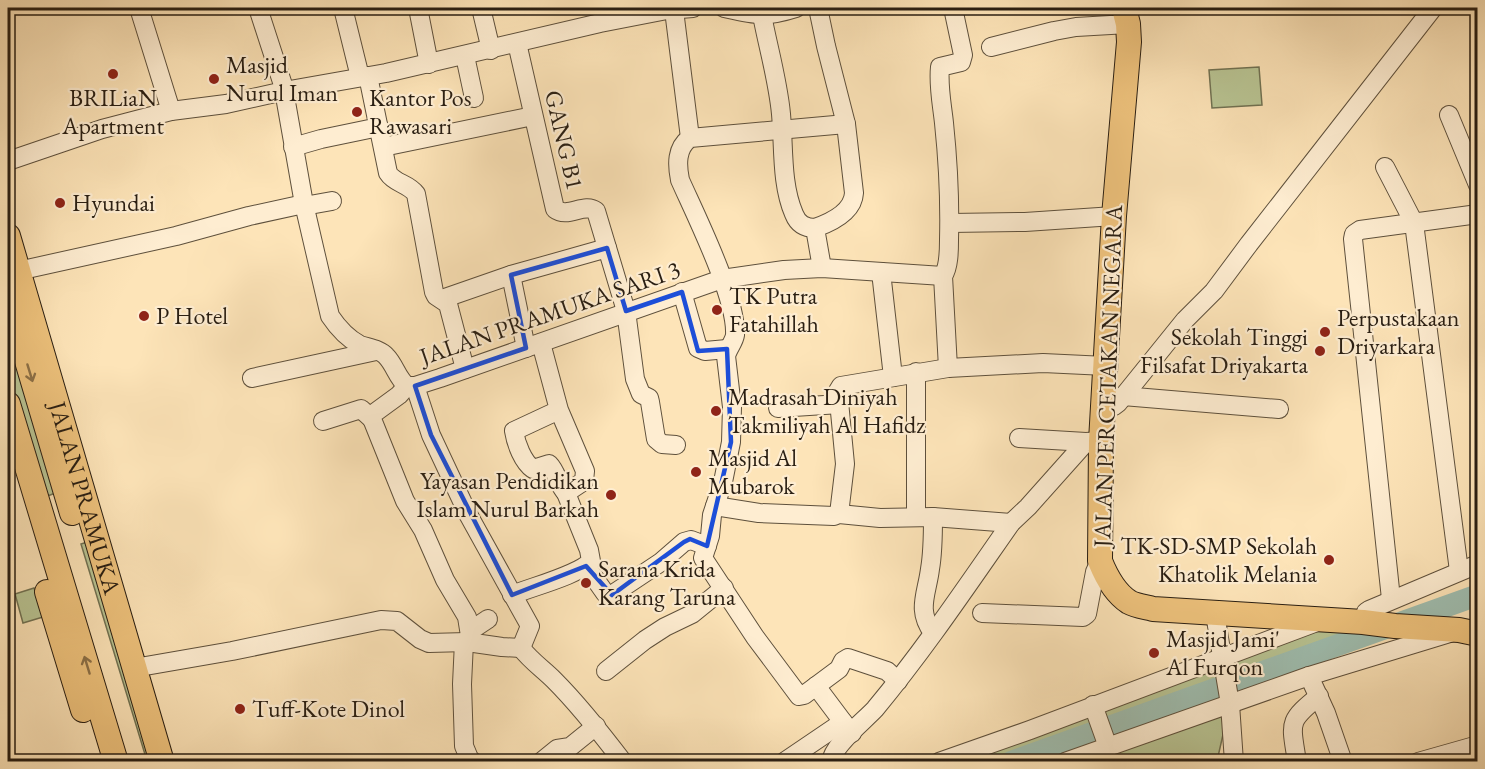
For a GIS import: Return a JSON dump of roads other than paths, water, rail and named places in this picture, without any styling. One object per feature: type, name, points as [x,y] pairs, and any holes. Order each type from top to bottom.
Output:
[{"type":"main road","name":"JALAN PERCETAKAN NEGARA","points":[[1126,16],[1129,42],[1114,216],[1106,366],[1113,403],[1094,441],[1100,561],[1110,580],[1130,602],[1153,609],[1373,623],[1468,632]]},
{"type":"main road","name":"JALAN PRAMUKA","points":[[8,236],[162,762]]},
{"type":"main road","name":"JALAN PRAMUKA","points":[[8,297],[147,762]]},
{"type":"main road","name":"JALAN PRAMUKA","points":[[8,404],[42,548],[99,762]]},
{"type":"main road","name":"JALAN PRAMUKA","points":[[8,457],[116,762]]},
{"type":"street","points":[[139,8],[171,111]]},
{"type":"street","name":"JALAN PRAMUKA SARI 3","points":[[258,8],[284,91],[304,205],[330,316],[351,340],[387,357],[401,381],[411,386],[722,279],[783,270],[822,268],[943,276]]},
{"type":"street","points":[[343,8],[378,125],[388,173],[391,178],[407,184],[416,194],[434,292],[448,304],[465,369]]},
{"type":"street","points":[[418,8],[429,64]]},
{"type":"street","points":[[481,8],[491,50]]},
{"type":"street","points":[[8,161],[102,129],[171,111],[226,104],[364,77],[465,56],[600,23],[669,9],[693,8]]},
{"type":"street","points":[[724,8],[754,15],[776,14],[796,8]]},
{"type":"street","points":[[762,15],[781,112],[786,183],[794,215],[802,225],[815,228],[842,214],[852,206],[854,201],[846,124],[818,8]]},
{"type":"street","points":[[948,368],[943,276],[946,269],[950,223],[944,123],[939,92],[940,68],[961,62],[963,55],[953,8]]},
{"type":"street","points":[[1113,403],[1185,320],[1214,291],[1224,275],[1432,8]]},
{"type":"street","points":[[669,9],[690,138]]},
{"type":"street","points":[[991,47],[1126,16]]},
{"type":"street","name":"GANG B1","points":[[517,43],[555,209],[564,213],[593,208],[598,217],[626,311],[635,379],[641,394],[650,399],[655,436],[662,444],[676,445]]},
{"type":"street","points":[[465,56],[474,98]]},
{"type":"street","points":[[1449,115],[1478,185]]},
{"type":"street","points":[[383,147],[533,116]]},
{"type":"street","points":[[846,124],[690,138],[680,148],[677,168],[680,180],[722,279],[734,314],[735,327],[735,338],[727,349],[727,372],[732,407],[731,442],[723,482],[703,554],[704,561],[724,588],[723,591],[796,692],[802,695],[816,686],[839,669],[843,661],[848,658],[887,671],[898,681]]},
{"type":"street","points":[[294,147],[374,128],[378,125]]},
{"type":"street","points":[[1385,167],[1414,223],[1459,571]]},
{"type":"street","points":[[18,271],[165,238],[249,216],[332,201]]},
{"type":"street","points":[[1391,599],[1354,234],[1360,230],[1478,214]]},
{"type":"street","points":[[950,223],[1015,223],[1114,216]]},
{"type":"street","points":[[815,228],[822,268]]},
{"type":"street","points":[[442,299],[511,275],[607,248]]},
{"type":"street","points":[[880,272],[893,376]]},
{"type":"street","points":[[511,275],[534,345],[585,471],[584,481],[566,492]]},
{"type":"street","points":[[682,292],[698,348],[705,351],[727,349]]},
{"type":"street","points":[[252,378],[376,351]]},
{"type":"street","points":[[839,514],[845,464],[838,391],[841,386],[948,368],[1043,363],[1106,366]]},
{"type":"street","points":[[916,372],[930,570],[923,607],[927,625],[933,633]]},
{"type":"street","points":[[372,419],[373,414],[411,386],[430,435],[479,535],[530,626],[521,648]]},
{"type":"street","points":[[1113,403],[1279,409]]},
{"type":"street","points":[[778,408],[840,404]]},
{"type":"street","points":[[323,421],[361,409],[372,419],[405,501],[423,530],[445,580],[467,617],[468,638],[462,684],[466,760]]},
{"type":"street","points":[[512,595],[586,566],[591,557],[557,474],[549,464],[533,469],[528,466],[515,440],[514,431],[559,410]]},
{"type":"street","points":[[1019,438],[1094,441]]},
{"type":"street","points":[[784,762],[848,728],[898,681],[1011,523],[1094,441]]},
{"type":"street","points":[[715,506],[759,513],[834,516],[839,514],[880,518],[925,517],[1011,523]]},
{"type":"street","points":[[586,566],[605,593],[610,596],[661,562],[684,542],[691,540],[707,546]]},
{"type":"street","points":[[982,613],[1083,617],[1087,614],[1095,572],[1100,561]]},
{"type":"street","points":[[1373,623],[1366,612],[1391,599],[1478,564]]},
{"type":"street","points":[[606,671],[645,640],[692,614],[724,588]]},
{"type":"street","points":[[1215,614],[1229,701],[1234,762]]},
{"type":"street","points":[[468,638],[488,619]]},
{"type":"street","points":[[134,668],[232,651],[381,620],[397,621],[420,639],[429,643],[468,638],[501,647],[521,648],[529,658],[554,679],[596,726],[623,762]]},
{"type":"street","points":[[939,762],[1223,664],[1321,620]]},
{"type":"street","points":[[1065,762],[1107,744],[1229,701],[1309,676],[1468,632]]},
{"type":"street","points":[[1309,676],[1319,696],[1343,762]]},
{"type":"street","points":[[816,686],[848,728]]},
{"type":"street","points":[[1297,762],[1293,724],[1298,713],[1319,696]]},
{"type":"street","points":[[1094,708],[1107,744]]},
{"type":"street","points":[[541,762],[557,749],[570,747],[596,726]]},
{"type":"street","points":[[831,762],[831,757],[848,728]]},
{"type":"street","points":[[1426,760],[1478,745]]},
{"type":"waterway","points":[[1011,762],[1478,595]]},
{"type":"place","name":"BRILiaN Apartment","points":[[113,74]]},
{"type":"place","name":"Masjid Nurul Iman","points":[[214,79]]},
{"type":"place","name":"Kantor Pos Rawasari","points":[[357,112]]},
{"type":"place","name":"Hyundai","points":[[60,203]]},
{"type":"place","name":"TK Putra Fatahillah","points":[[717,310]]},
{"type":"place","name":"P Hotel","points":[[144,316]]},
{"type":"place","name":"Perpustakaan Driyarkara","points":[[1325,332]]},
{"type":"place","name":"Sekolah Tinggi Filsafat Driyakarta","points":[[1320,351]]},
{"type":"place","name":"Madrasah Diniyah Takmiliyah Al Hafidz","points":[[716,411]]},
{"type":"place","name":"Masjid Al Mubarok","points":[[696,472]]},
{"type":"place","name":"Yayasan Pendidikan Islam Nurul Barkah","points":[[611,495]]},
{"type":"place","name":"TK-SD-SMP Sekolah Khatolik Melania","points":[[1329,560]]},
{"type":"place","name":"Sarana Krida Karang Taruna","points":[[586,583]]},
{"type":"place","name":"Masjid Jami' Al Furqon","points":[[1154,653]]},
{"type":"place","name":"Tuff-Kote Dinol","points":[[240,709]]}]
